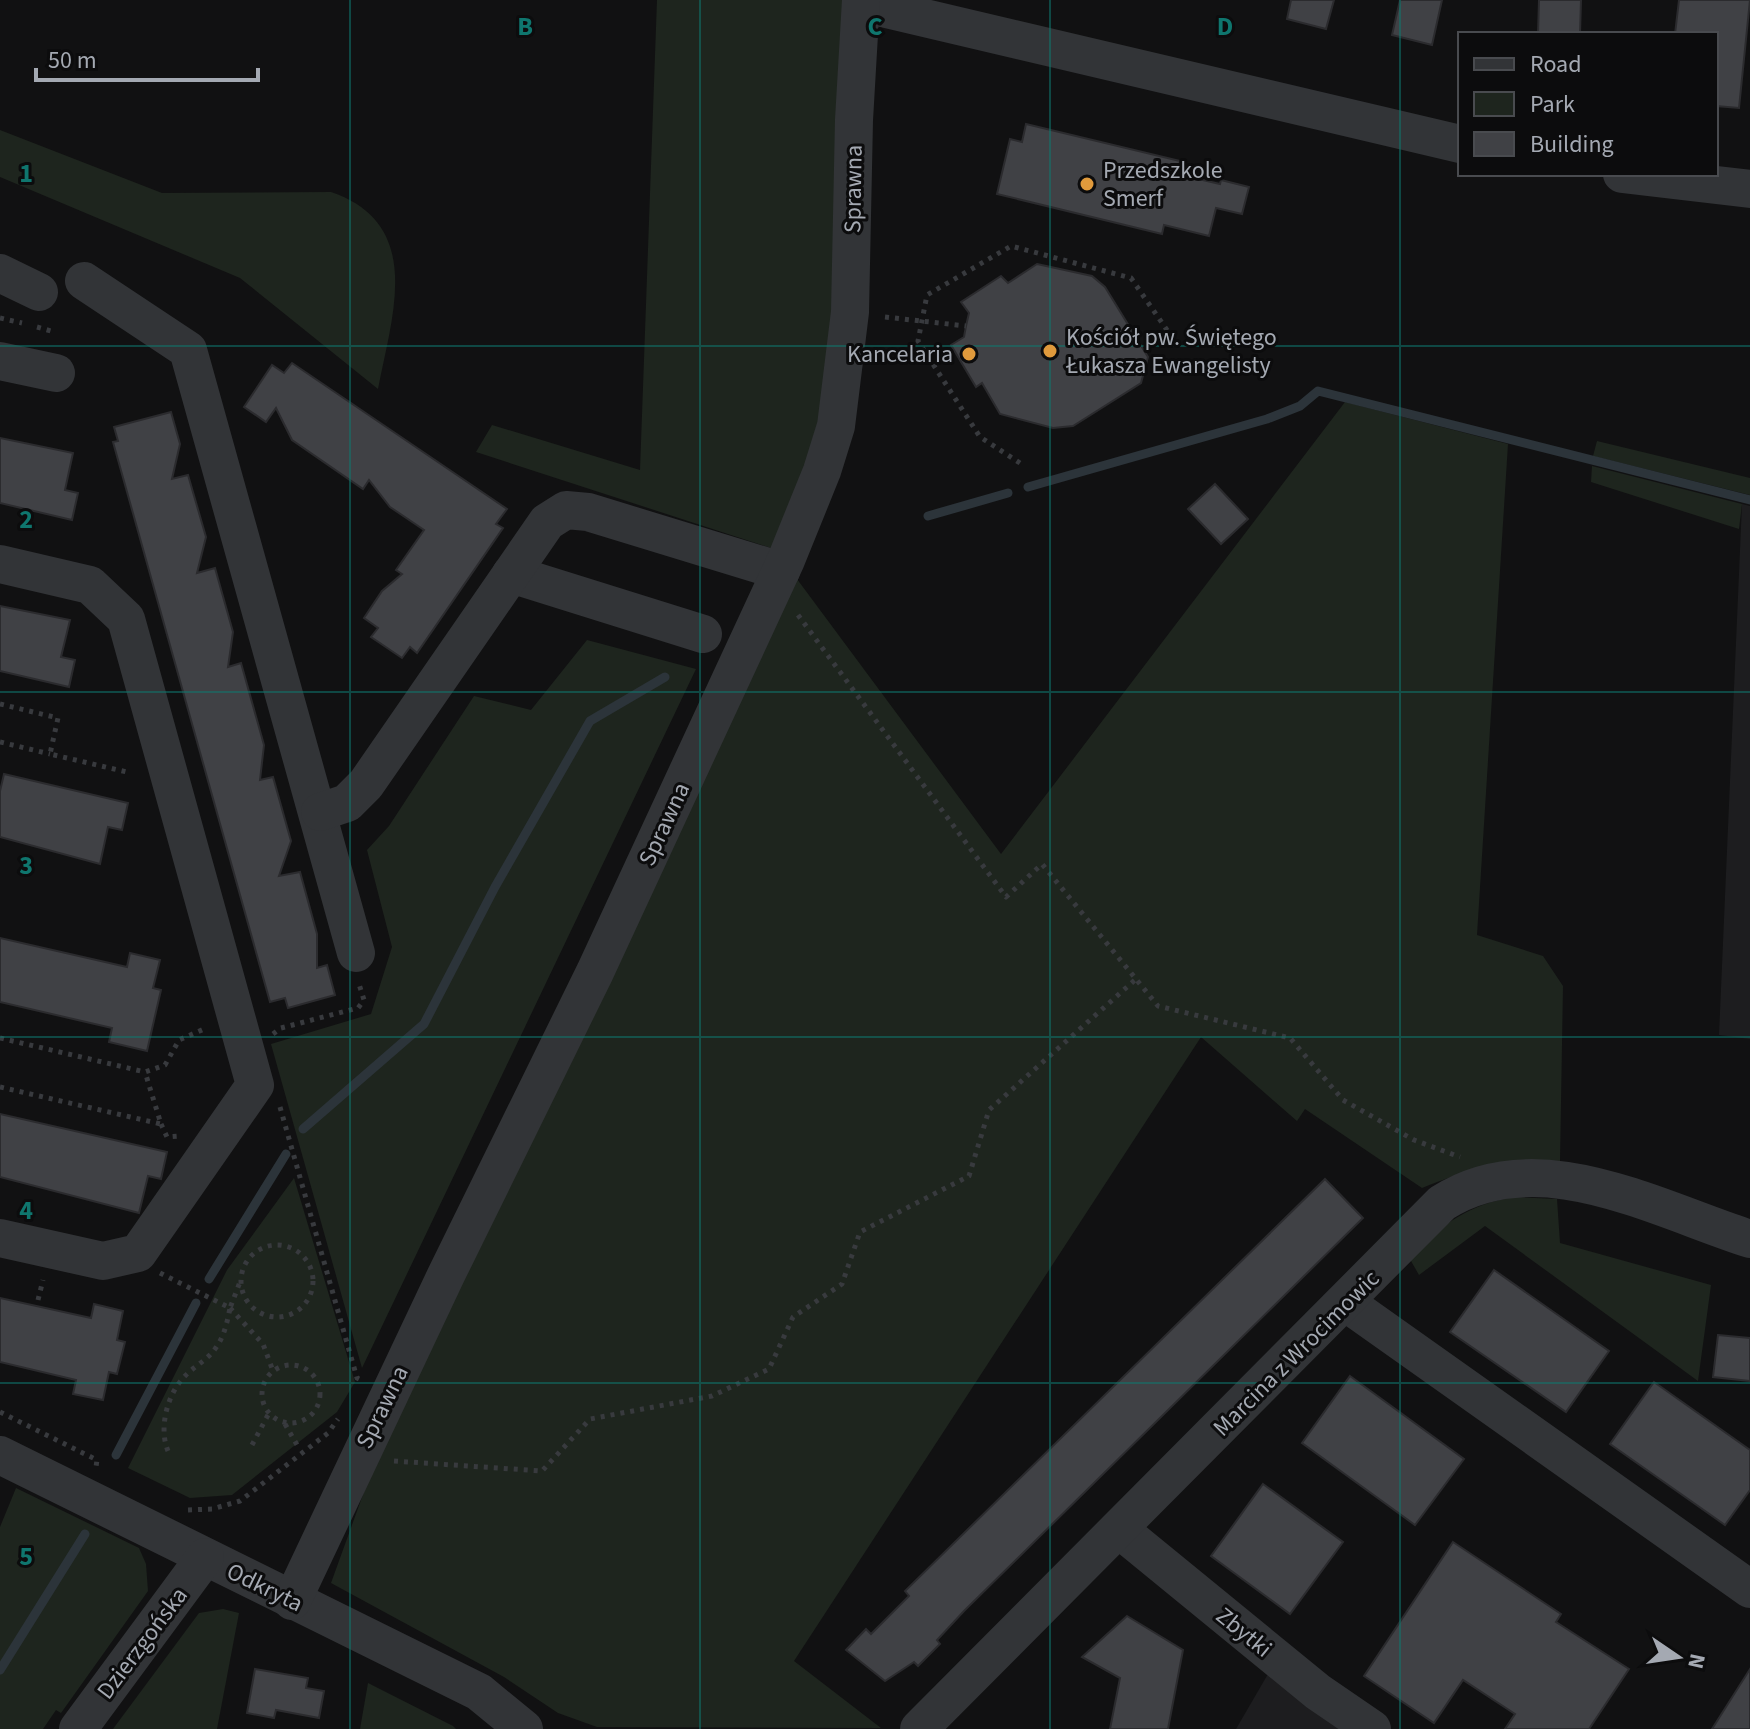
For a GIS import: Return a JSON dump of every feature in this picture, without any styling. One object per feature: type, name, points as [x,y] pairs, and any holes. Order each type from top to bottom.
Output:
[{"type":"street","points":[[861,1],[1458,144]]},
{"type":"street","name":"Sprawna","points":[[292,1601],[357,1459],[595,972],[778,578],[822,471],[836,426],[843,387],[850,312],[861,1]]},
{"type":"street","points":[[1639,176],[1750,189]]},
{"type":"street","points":[[0,273],[39,292]]},
{"type":"street","points":[[84,281],[188,350],[320,812],[356,953]]},
{"type":"street","points":[[0,361],[56,373]]},
{"type":"street","points":[[320,812],[347,803],[366,784],[547,522],[566,510],[588,512],[778,578]]},
{"type":"street","points":[[0,564],[90,585],[126,619],[255,1085],[138,1253],[103,1261],[0,1238]]},
{"type":"street","points":[[511,574],[703,634]]},
{"type":"street","name":"Marcina z Wrocimowic","points":[[919,1729],[1442,1203],[1471,1186],[1514,1177],[1581,1182],[1750,1239]]},
{"type":"street","points":[[1345,1302],[1750,1589]]},
{"type":"street","name":"Odkryta","points":[[0,1455],[479,1692],[524,1729]]},
{"type":"street","name":"Zbytki","points":[[1120,1530],[1318,1692],[1372,1729]]},
{"type":"street","name":"Dzierzgońska","points":[[78,1729],[205,1557]]},
{"type":"path","points":[[1020,463],[980,437],[918,341],[927,295],[1011,246],[1131,278],[1178,346]]},
{"type":"path","points":[[885,317],[966,326]]},
{"type":"path","points":[[778,578],[1006,897],[1042,864],[1158,1006],[1290,1038],[1343,1100],[1414,1140],[1514,1177]]},
{"type":"path","points":[[0,704],[58,718],[50,754]]},
{"type":"path","points":[[0,742],[131,773]]},
{"type":"path","points":[[129,765],[135,786]]},
{"type":"path","points":[[267,1043],[281,1028],[364,1005],[351,959],[356,953]]},
{"type":"path","points":[[357,1459],[542,1471],[590,1419],[712,1396],[769,1369],[793,1317],[842,1284],[860,1232],[969,1176],[989,1110],[1136,979]]},
{"type":"path","points":[[0,1038],[145,1072],[165,1065],[179,1040],[204,1031],[200,1017]]},
{"type":"path","points":[[145,1072],[167,1137],[186,1135],[188,1145]]},
{"type":"path","points":[[0,1087],[161,1124]]},
{"type":"path","points":[[278,1099],[357,1378],[373,1386]]},
{"type":"path","points":[[168,1451],[166,1412],[173,1394],[183,1377],[214,1351],[224,1332],[245,1262],[259,1249],[284,1245],[304,1255],[313,1274],[310,1295],[298,1311],[280,1317],[260,1313],[245,1299],[240,1282]]},
{"type":"path","points":[[138,1253],[154,1271],[230,1308],[263,1344],[273,1372]]},
{"type":"path","points":[[284,1423],[304,1421],[314,1414],[319,1406],[321,1390],[315,1376],[305,1368],[290,1364],[266,1379],[261,1395],[269,1413],[284,1423],[297,1445]]},
{"type":"path","points":[[356,1391],[361,1380]]},
{"type":"path","points":[[252,1445],[269,1413]]},
{"type":"path","points":[[183,1511],[212,1509],[240,1501],[328,1433],[343,1413]]},
{"type":"shaded area","points":[[1742,504],[1750,506],[1750,1039],[1719,1035]]},
{"type":"shaded area","points":[[1268,1674],[1344,1729],[1236,1729]]},
{"type":"green space","points":[[657,0],[847,0],[836,305],[824,411],[804,473],[771,548],[476,452],[492,425],[640,470]]},
{"type":"green space","points":[[0,130],[162,193],[331,192],[361,207],[380,226],[391,249],[395,275],[390,332],[378,389],[240,278],[0,177]]},
{"type":"green space","points":[[1345,402],[1508,444],[1477,935],[1543,956],[1563,986],[1560,1161],[1522,1161],[1489,1166],[1422,1188],[1305,1109],[1297,1121],[1201,1037],[794,1661],[881,1728],[597,1727],[558,1713],[504,1677],[331,1583],[382,1442],[794,575],[1001,854]]},
{"type":"green space","points":[[1597,441],[1750,478],[1750,495],[1593,456]]},
{"type":"green space","points":[[1592,466],[1742,504],[1739,529],[1591,482]]},
{"type":"green space","points":[[587,640],[696,669],[362,1368],[271,1044],[371,1014],[392,947],[367,850],[389,826],[474,696],[531,710]]},
{"type":"green space","points":[[294,1178],[355,1382],[337,1412],[232,1495],[190,1498],[128,1468],[227,1270]]},
{"type":"green space","points":[[1516,1197],[1557,1199],[1560,1243],[1711,1285],[1698,1381],[1485,1226],[1419,1275],[1407,1254],[1470,1210]]},
{"type":"green space","points":[[16,1488],[139,1548],[146,1564],[148,1591],[61,1713],[56,1710],[43,1729],[0,1729],[0,1527]]},
{"type":"green space","points":[[223,1609],[239,1613],[217,1729],[113,1729],[199,1613]]},
{"type":"green space","points":[[368,1683],[453,1726],[456,1729],[360,1729]]},
{"type":"building","points":[[1291,0],[1334,0],[1326,29],[1287,19]]},
{"type":"building","points":[[1400,0],[1442,0],[1432,45],[1392,35]]},
{"type":"building","points":[[1539,0],[1581,0],[1580,32],[1538,32]]},
{"type":"building","points":[[1679,0],[1750,0],[1739,108],[1718,106],[1718,32],[1675,32]]},
{"type":"building","name":"Przedszkole Smerf","points":[[1026,124],[1180,161],[1177,174],[1249,187],[1242,214],[1216,208],[1209,236],[1164,225],[1162,234],[997,194],[1010,139],[1022,142]]},
{"type":"building","name":"Kościół pw. Świętego Łukasza Ewangelisty","points":[[1037,264],[1092,276],[1105,287],[1148,357],[1141,383],[1073,426],[1053,428],[1000,414],[982,383],[976,387],[951,345],[964,337],[969,313],[961,302],[1001,276],[1008,283]]},
{"type":"building","points":[[292,363],[507,509],[496,524],[503,528],[417,653],[410,647],[402,658],[371,637],[378,628],[364,618],[382,591],[402,574],[396,570],[424,530],[390,507],[369,480],[363,489],[292,440],[276,408],[266,422],[244,407],[272,365],[284,373]]},
{"type":"building","points":[[171,412],[180,444],[172,479],[188,475],[206,537],[197,573],[215,568],[233,632],[228,667],[241,663],[264,745],[260,780],[273,777],[291,841],[279,876],[300,872],[317,934],[317,968],[327,965],[335,995],[288,1008],[285,998],[270,1002],[113,442],[118,441],[114,427]]},
{"type":"building","points":[[0,438],[73,453],[65,490],[78,493],[72,520],[0,503]]},
{"type":"building","points":[[1215,484],[1248,519],[1221,544],[1188,509]]},
{"type":"building","points":[[0,606],[70,620],[61,657],[75,660],[69,687],[0,671]]},
{"type":"building","points":[[4,774],[128,803],[122,830],[108,827],[100,864],[0,837],[0,791]]},
{"type":"building","points":[[0,938],[127,967],[130,953],[160,960],[153,988],[161,990],[147,1051],[109,1042],[112,1028],[0,1002]]},
{"type":"building","points":[[0,1114],[167,1152],[161,1179],[148,1176],[139,1213],[0,1177]]},
{"type":"building","points":[[1325,1179],[1363,1218],[964,1611],[937,1640],[940,1644],[918,1666],[914,1662],[885,1681],[846,1650],[866,1629],[871,1634],[909,1596],[905,1591]]},
{"type":"building","points":[[1494,1270],[1609,1351],[1566,1412],[1450,1332]]},
{"type":"building","points":[[0,1298],[91,1318],[94,1304],[123,1311],[117,1340],[125,1342],[117,1374],[109,1372],[103,1400],[73,1394],[76,1380],[0,1362]]},
{"type":"building","points":[[1718,1335],[1750,1338],[1750,1381],[1713,1377]]},
{"type":"building","points":[[1350,1376],[1464,1459],[1415,1525],[1302,1443]]},
{"type":"building","points":[[1654,1382],[1750,1450],[1750,1490],[1725,1525],[1610,1444]]},
{"type":"building","points":[[1263,1484],[1343,1542],[1290,1614],[1211,1556]]},
{"type":"building","points":[[1453,1542],[1561,1614],[1556,1622],[1629,1669],[1589,1729],[1505,1729],[1515,1714],[1463,1680],[1434,1723],[1364,1676]]},
{"type":"building","points":[[1127,1616],[1183,1650],[1168,1729],[1110,1729],[1120,1678],[1082,1657]]},
{"type":"building","points":[[255,1669],[308,1678],[306,1688],[324,1691],[319,1718],[276,1710],[274,1718],[247,1713]]},
{"type":"building","points":[[1750,1669],[1750,1729],[1712,1729]]},
{"type":"waterway","points":[[1028,487],[1267,419],[1300,406],[1318,391],[1750,500]]},
{"type":"waterway","points":[[928,516],[1008,493]]},
{"type":"waterway","points":[[303,1129],[424,1024],[495,887],[590,721],[665,677]]},
{"type":"waterway","points":[[209,1279],[286,1154]]},
{"type":"waterway","points":[[116,1455],[196,1303]]},
{"type":"waterway","points":[[0,1670],[85,1534]]},
{"type":"place","name":"Przedszkole Smerf","points":[[1087,184]]},
{"type":"place","name":"Kościół pw. Świętego Łukasza Ewangelisty","points":[[1050,351]]},
{"type":"place","name":"Kancelaria","points":[[969,354]]}]
